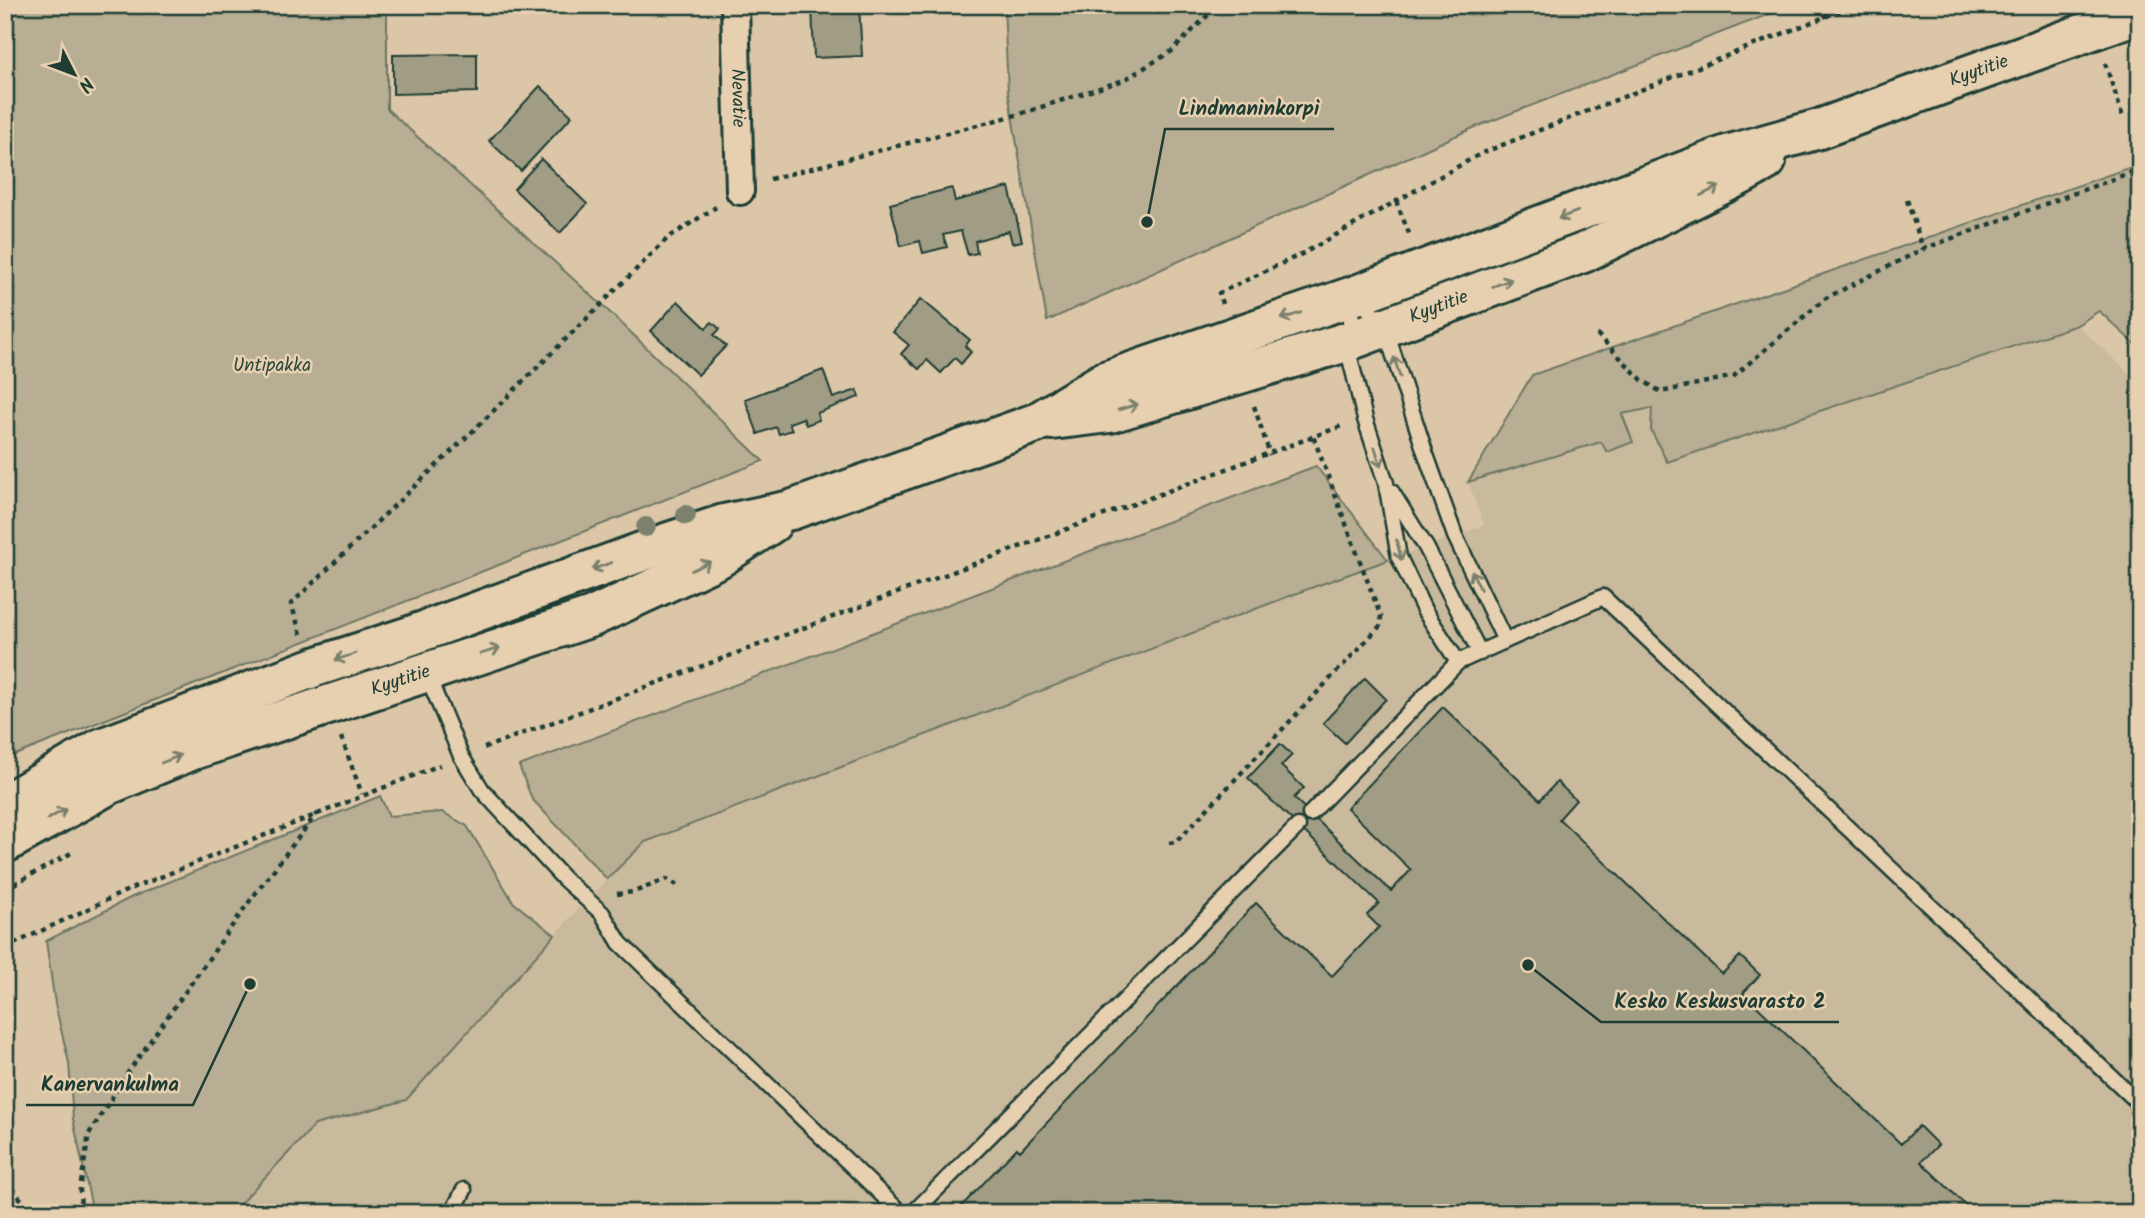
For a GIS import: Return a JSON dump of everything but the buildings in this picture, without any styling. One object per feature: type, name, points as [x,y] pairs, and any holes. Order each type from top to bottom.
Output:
[{"type":"main road","name":"Kyytitie","points":[[1037,423],[1105,381],[1356,295],[1727,155],[1819,129],[2140,13]]},
{"type":"main road","name":"Kyytitie","points":[[5,843],[108,785],[418,654],[678,539],[724,524],[791,510],[1037,423],[1110,413],[1385,328],[1583,253],[1741,175],[1819,129]]},
{"type":"main road","name":"Kyytitie","points":[[5,804],[101,748],[315,667],[418,654]]},
{"type":"street","name":"Nevatie","points":[[735,5],[740,191]]},
{"type":"lane","points":[[1356,295],[1385,328],[1455,536],[1505,641]]},
{"type":"lane","points":[[1356,295],[1346,342],[1365,419],[1386,483],[1399,557],[1424,610],[1458,663]]},
{"type":"lane","points":[[1386,483],[1426,547],[1480,653]]},
{"type":"lane","points":[[1310,814],[1458,663],[1603,597],[2140,1104]]},
{"type":"lane","points":[[418,654],[461,756],[482,790],[564,879],[602,914],[620,943],[901,1213]]},
{"type":"lane","points":[[914,1213],[1298,826]]},
{"type":"lane","points":[[452,1213],[464,1190]]},
{"type":"path","points":[[291,604],[477,427],[668,238],[740,191],[782,174],[1020,114],[1124,80],[1172,51],[1218,5]]},
{"type":"path","points":[[1819,5],[1827,19]]},
{"type":"path","points":[[1219,293],[1304,253],[1482,153],[1603,103],[1827,19],[1856,5]]},
{"type":"path","points":[[2094,29],[2124,120]]},
{"type":"path","points":[[1597,334],[1642,380],[1661,392],[1734,376],[1826,298],[1923,249],[2140,169]]},
{"type":"path","points":[[1907,201],[1923,249]]},
{"type":"path","points":[[5,948],[128,890],[461,756],[1257,460],[1313,436],[1365,419]]},
{"type":"path","points":[[1170,843],[1177,842],[1380,626],[1381,617],[1313,436]]},
{"type":"path","points":[[486,747],[492,756]]},
{"type":"path","points":[[81,1213],[80,1189],[89,1134],[129,1071],[241,913],[318,813]]},
{"type":"path","points":[[5,889],[73,852]]},
{"type":"path","points":[[606,895],[634,892],[667,879],[677,885]]},
{"type":"path","points":[[5,1181],[33,1213]]},
{"type":"shaded area","points":[[2077,325],[2140,383],[2140,1213],[231,1213],[314,1126],[406,1100],[577,910],[644,842],[1308,589],[1484,525],[1468,482],[1601,442],[1607,452],[1632,442],[1622,414],[1652,408],[1667,462]]},
{"type":"green space","name":"Untipakka","points":[[5,5],[387,5],[387,109],[617,319],[763,461],[5,759]]},
{"type":"green space","points":[[1004,5],[1793,5],[1473,128],[1047,321],[1008,92]]},
{"type":"green space","points":[[2140,164],[2140,349],[2099,311],[2077,325],[1667,462],[1651,430],[1652,408],[1622,414],[1633,442],[1607,452],[1601,442],[1468,482],[1532,375]]},
{"type":"green space","points":[[1316,466],[1388,560],[645,842],[607,879],[532,799],[519,766]]},
{"type":"green space","points":[[380,796],[389,816],[442,812],[467,826],[514,903],[555,935],[406,1100],[315,1125],[231,1213],[93,1213],[73,1119],[69,1063],[55,1004],[46,941],[132,897]]},
{"type":"place","name":"Lindmaninkorpi","points":[[1147,222]]},
{"type":"place","name":"Kesko Keskusvarasto 2","points":[[1528,965]]},
{"type":"place","name":"Kanervankulma","points":[[250,984]]}]
